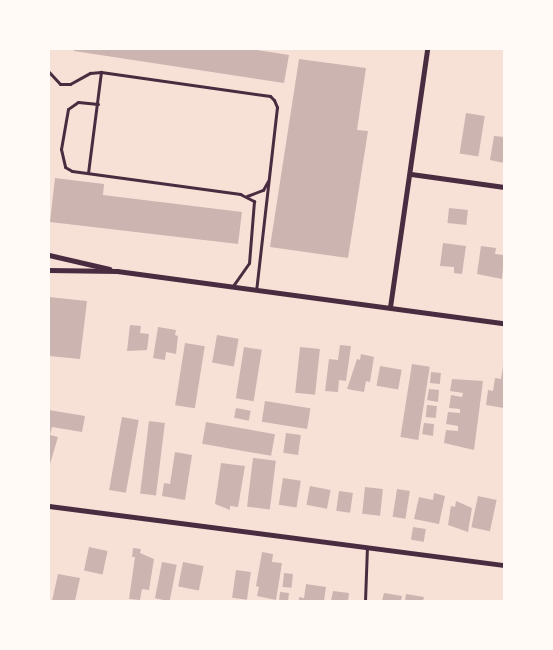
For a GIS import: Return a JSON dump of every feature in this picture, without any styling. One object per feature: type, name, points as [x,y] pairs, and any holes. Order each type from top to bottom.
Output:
[{"type":"street","points":[[390,308],[428,49]]},
{"type":"street","points":[[411,174],[504,187]]},
{"type":"street","points":[[49,254],[117,271]]},
{"type":"street","points":[[49,270],[117,271],[504,323]]},
{"type":"street","points":[[49,506],[504,565]]},
{"type":"lane","points":[[49,72],[60,84],[70,84],[90,73],[102,72],[270,96],[277,107],[256,290]]},
{"type":"lane","points":[[88,173],[102,72]]},
{"type":"lane","points":[[98,104],[72,104],[61,149],[65,167],[88,173],[247,196],[254,201],[256,209],[249,263],[232,286]]},
{"type":"lane","points":[[247,196],[263,190],[269,181]]},
{"type":"lane","points":[[365,601],[367,547]]},
{"type":"building","points":[[74,49],[250,49],[289,55],[284,83],[74,51]]},
{"type":"building","points":[[299,59],[366,68],[357,130],[368,131],[348,258],[270,247]]},
{"type":"building","points":[[466,113],[485,116],[478,156],[460,153]]},
{"type":"building","points":[[494,136],[504,137],[504,163],[490,160]]},
{"type":"building","points":[[55,178],[104,184],[103,195],[242,212],[238,244],[50,222]]},
{"type":"building","points":[[449,208],[468,210],[466,225],[447,223]]},
{"type":"building","points":[[443,243],[466,246],[462,274],[454,273],[454,267],[440,266]]},
{"type":"building","points":[[481,246],[496,248],[495,254],[504,255],[502,279],[477,274]]},
{"type":"building","points":[[49,297],[87,301],[80,359],[49,356]]},
{"type":"building","points":[[130,325],[141,326],[140,333],[149,334],[147,350],[127,351]]},
{"type":"building","points":[[158,327],[176,330],[175,335],[178,336],[176,354],[166,352],[165,360],[153,358]]},
{"type":"building","points":[[217,335],[239,339],[234,366],[212,363]]},
{"type":"building","points":[[185,343],[205,346],[195,408],[175,405]]},
{"type":"building","points":[[340,345],[351,346],[346,381],[339,380],[338,392],[325,391],[329,359],[338,360]]},
{"type":"building","points":[[244,347],[262,350],[254,401],[236,398]]},
{"type":"building","points":[[300,347],[320,349],[315,395],[295,393]]},
{"type":"building","points":[[361,354],[374,357],[370,382],[366,381],[364,392],[347,389],[357,359],[360,360]]},
{"type":"building","points":[[412,364],[430,367],[418,440],[400,437]]},
{"type":"building","points":[[380,366],[402,370],[398,390],[377,386]]},
{"type":"building","points":[[503,366],[504,408],[486,405],[488,390],[493,391],[495,378],[501,379]]},
{"type":"building","points":[[431,372],[441,373],[440,384],[430,383]]},
{"type":"building","points":[[452,379],[483,381],[474,450],[444,443],[446,430],[458,431],[458,426],[446,424],[448,412],[460,413],[460,409],[449,408],[451,395],[462,397],[463,393],[450,391]]},
{"type":"building","points":[[429,389],[439,390],[438,402],[427,400]]},
{"type":"building","points":[[265,401],[310,408],[307,429],[262,422]]},
{"type":"building","points":[[427,405],[437,406],[436,418],[426,417]]},
{"type":"building","points":[[236,408],[251,411],[249,421],[234,418]]},
{"type":"building","points":[[49,410],[85,416],[82,432],[52,427],[50,435],[58,437],[50,464]]},
{"type":"building","points":[[122,417],[139,420],[126,493],[109,490]]},
{"type":"building","points":[[149,421],[165,423],[156,495],[140,493]]},
{"type":"building","points":[[206,422],[275,434],[271,456],[202,444]]},
{"type":"building","points":[[424,423],[434,424],[433,436],[422,434]]},
{"type":"building","points":[[286,433],[301,435],[298,455],[283,453]]},
{"type":"building","points":[[175,452],[192,455],[185,500],[162,496],[164,483],[170,484]]},
{"type":"building","points":[[253,458],[276,461],[270,509],[247,507]]},
{"type":"building","points":[[221,463],[245,466],[238,507],[230,506],[230,510],[215,504]]},
{"type":"building","points":[[283,478],[301,481],[297,507],[279,505]]},
{"type":"building","points":[[310,486],[331,490],[327,509],[306,505]]},
{"type":"building","points":[[365,487],[383,489],[380,516],[362,514]]},
{"type":"building","points":[[397,489],[410,491],[405,519],[393,517]]},
{"type":"building","points":[[339,491],[353,493],[350,513],[336,511]]},
{"type":"building","points":[[434,493],[445,496],[439,524],[414,519],[419,497],[433,500]]},
{"type":"building","points":[[478,496],[497,500],[490,531],[471,527]]},
{"type":"building","points":[[456,501],[472,508],[468,532],[448,525],[451,506],[455,507]]},
{"type":"building","points":[[413,527],[426,529],[424,542],[411,540]]},
{"type":"building","points":[[89,547],[108,551],[103,574],[84,570]]},
{"type":"building","points":[[133,548],[141,549],[140,553],[154,559],[149,590],[142,589],[140,600],[129,599],[135,557],[132,557]]},
{"type":"building","points":[[262,552],[273,554],[272,562],[282,563],[276,600],[257,596],[259,587],[256,586]]},
{"type":"building","points":[[162,562],[177,565],[170,601],[155,598]]},
{"type":"building","points":[[183,562],[204,566],[199,591],[178,587]]},
{"type":"building","points":[[236,570],[251,572],[247,600],[232,598]]},
{"type":"building","points":[[284,573],[293,574],[291,588],[283,587]]},
{"type":"building","points":[[58,574],[80,578],[75,601],[52,601]]},
{"type":"building","points":[[306,584],[326,587],[324,601],[299,601],[299,597],[304,598]]},
{"type":"building","points":[[333,591],[349,593],[348,601],[331,601]]},
{"type":"building","points":[[280,592],[289,593],[288,601],[279,601]]},
{"type":"building","points":[[384,593],[402,596],[401,601],[382,601]]},
{"type":"building","points":[[406,594],[424,597],[423,601],[405,601]]}]
